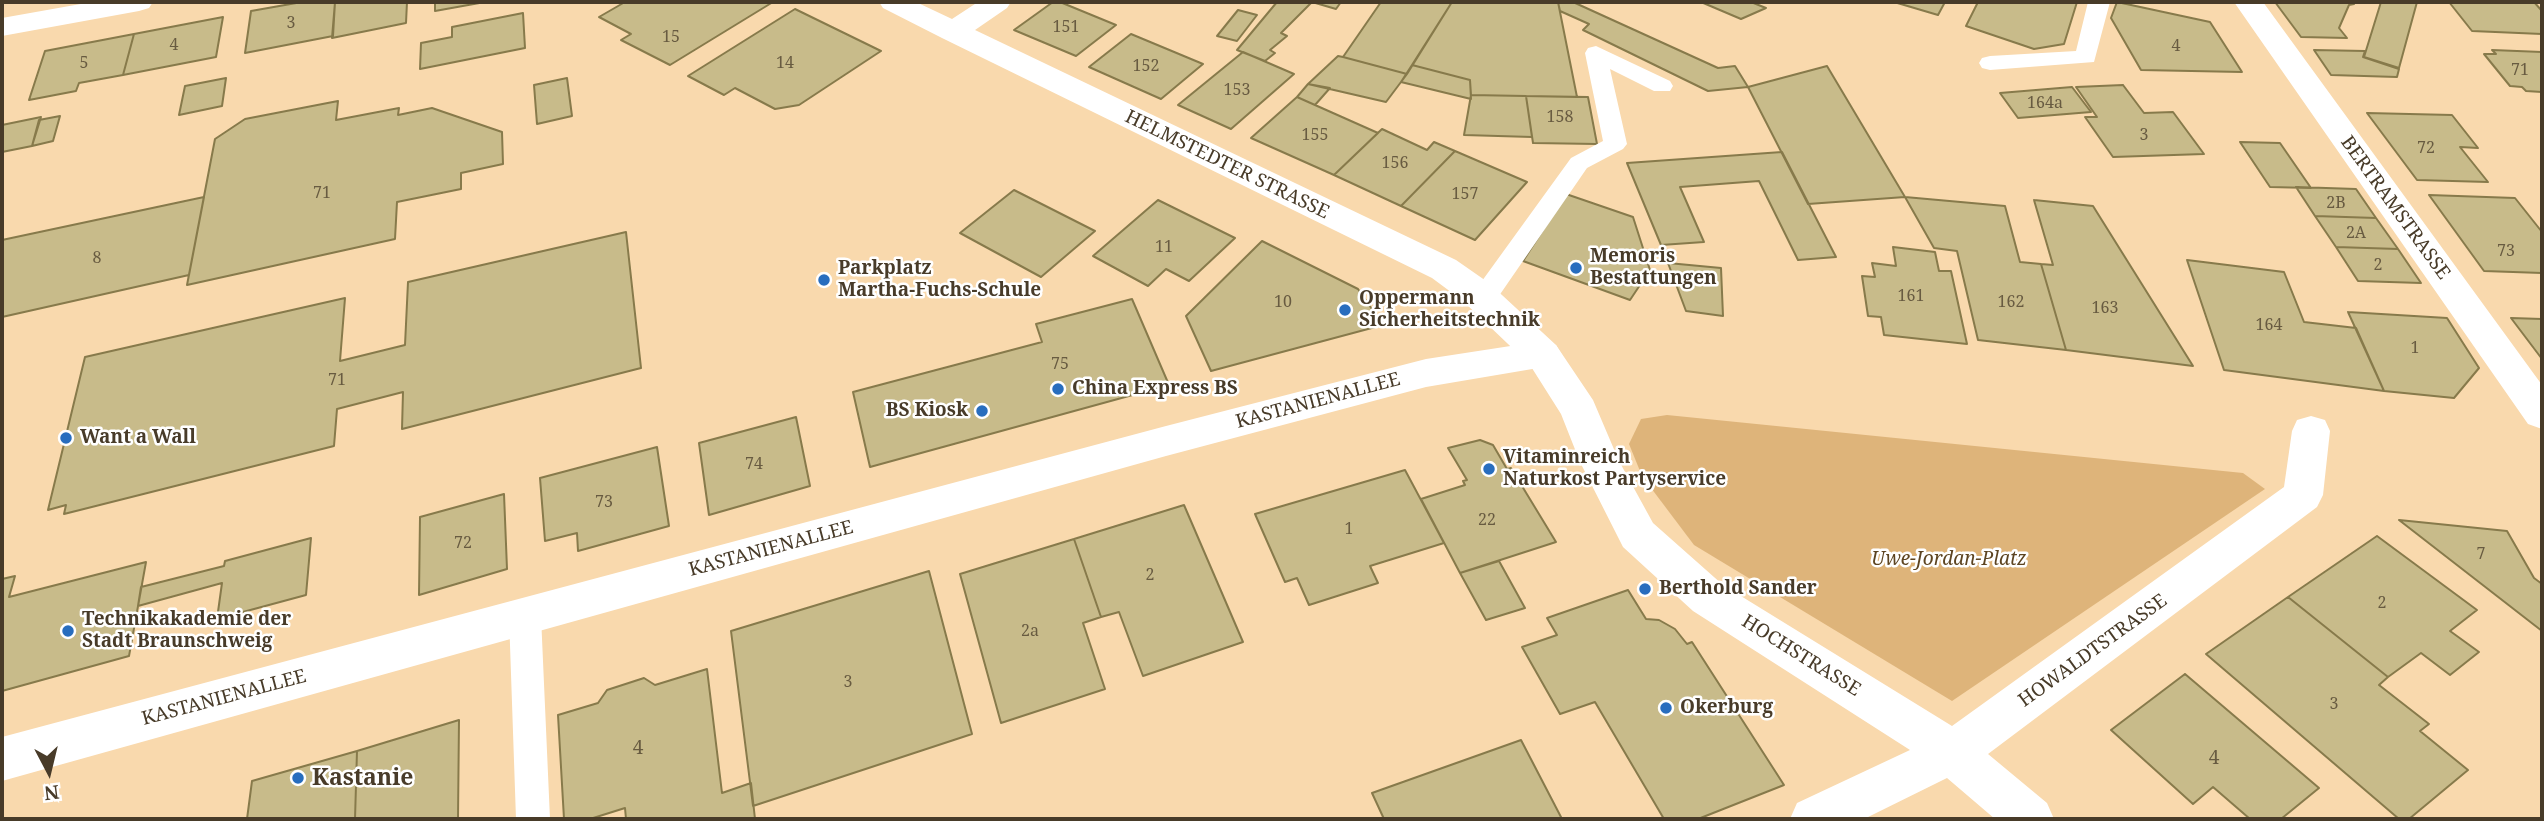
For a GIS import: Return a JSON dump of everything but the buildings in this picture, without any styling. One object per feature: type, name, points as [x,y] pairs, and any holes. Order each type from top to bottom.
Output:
[{"type":"street","points":[[2,27],[139,2]]},
{"type":"street","name":"HELMSTEDTER STRASSE","points":[[892,2],[1444,269],[1483,299],[1543,355]]},
{"type":"street","points":[[952,32],[998,2]]},
{"type":"street","name":"BERTRAMSTRASSE","points":[[2244,3],[2542,414]]},
{"type":"street","name":"KASTANIENALLEE","points":[[2,759],[1426,373],[1543,355]]},
{"type":"street","name":"HOCHSTRASSE","points":[[1543,355],[1578,410],[1600,462],[1638,535],[1708,598],[1916,727],[1952,753],[2030,819]]},
{"type":"street","name":"HOWALDTSTRASSE","points":[[1814,819],[1952,753],[2304,495],[2311,430]]},
{"type":"lane","points":[[1990,63],[2086,57],[2099,2]]},
{"type":"lane","points":[[1483,299],[1579,163],[1615,144],[1596,53],[1662,86]]},
{"type":"lane","points":[[525,616],[533,819]]},
{"type":"green space","name":"Uwe-Jordan-Platz","points":[[1667,415],[2243,473],[2265,489],[1952,701],[1694,545],[1642,476],[1629,444],[1641,419]]},
{"type":"place","name":"Memoris Bestattungen","points":[[1576,268]]},
{"type":"place","name":"Parkplatz Martha-Fuchs-Schule","points":[[824,280]]},
{"type":"place","name":"Oppermann Sicherheitstechnik","points":[[1345,310]]},
{"type":"place","name":"China Express BS","points":[[1058,389]]},
{"type":"place","name":"BS Kiosk","points":[[982,411]]},
{"type":"place","name":"Want a Wall","points":[[66,438]]},
{"type":"place","name":"Vitaminreich Naturkost Partyservice","points":[[1489,469]]},
{"type":"place","name":"Berthold Sander","points":[[1645,589]]},
{"type":"place","name":"Technikakademie der Stadt Braunschweig","points":[[68,631]]},
{"type":"place","name":"Okerburg","points":[[1666,708]]},
{"type":"place","name":"Kastanie","points":[[298,778]]}]
